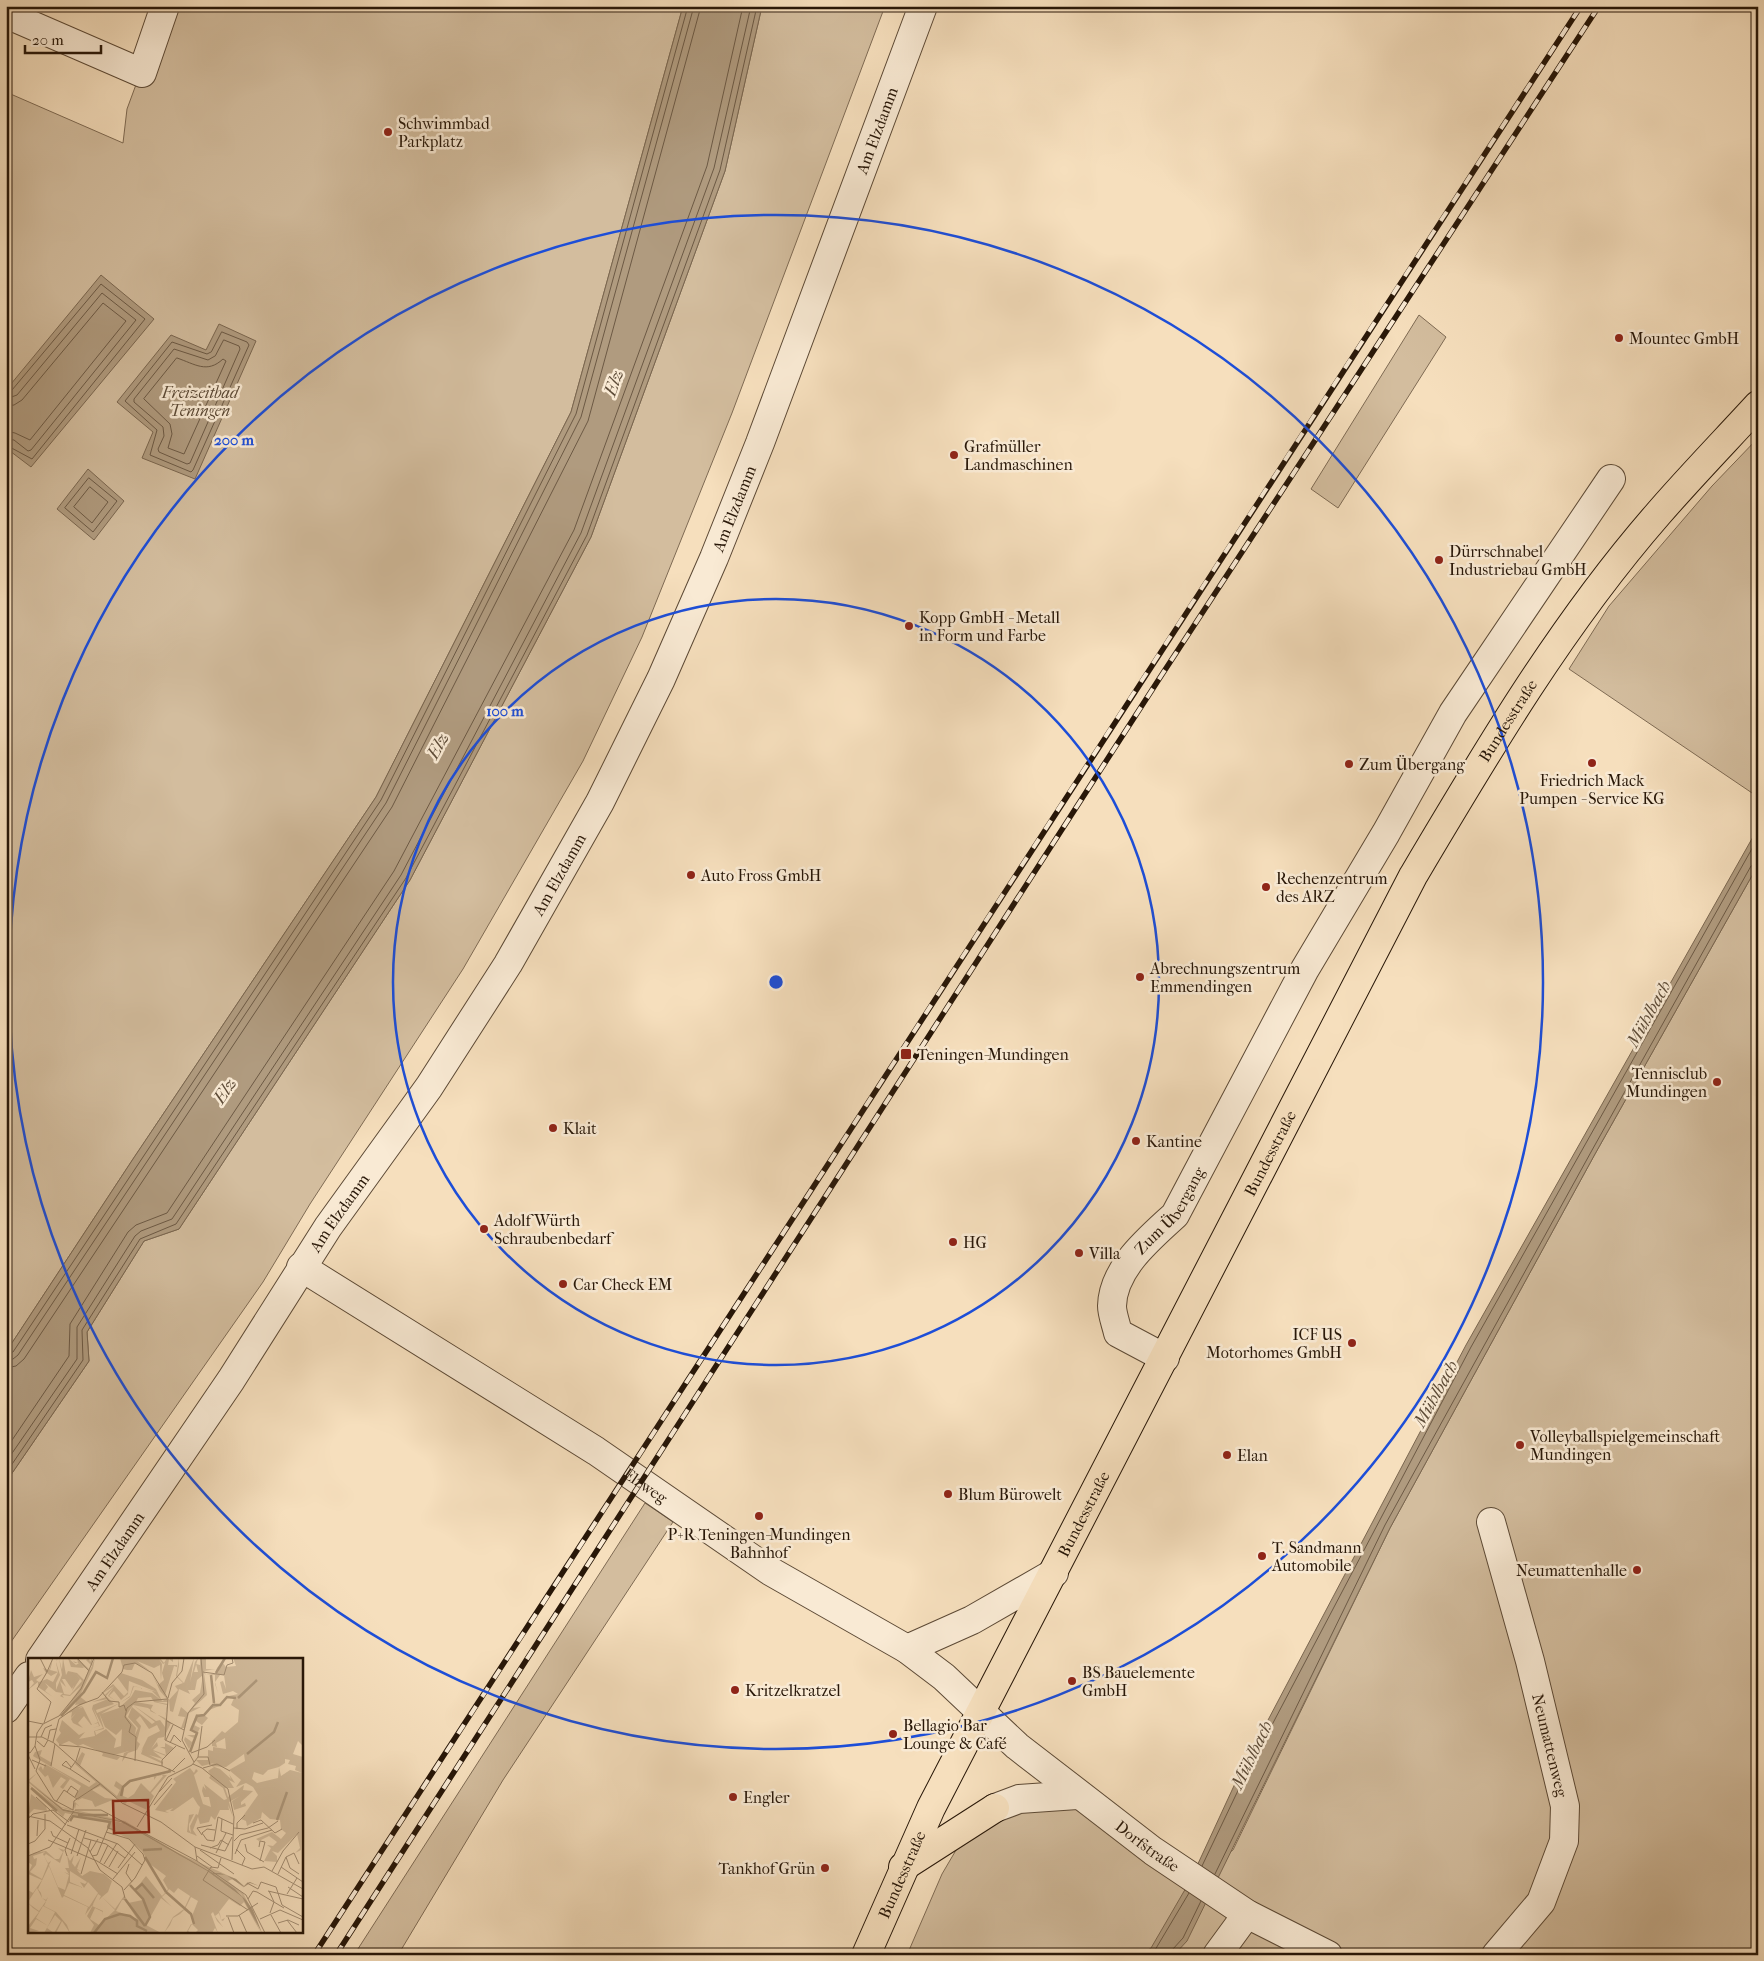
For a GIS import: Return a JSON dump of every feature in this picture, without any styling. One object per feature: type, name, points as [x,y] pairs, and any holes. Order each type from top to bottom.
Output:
[{"type":"main road","name":"Bundesstraße","points":[[866,1955],[904,1867],[981,1712],[1413,876],[1486,754],[1580,614],[1657,515],[1758,405]]},
{"type":"main road","points":[[904,1867],[995,1808]]},
{"type":"street","points":[[6,14],[142,73],[166,6]]},
{"type":"street","name":"Am Elzdamm","points":[[41,1658],[231,1380],[301,1267],[429,1087],[508,964],[600,802],[643,714],[714,558],[756,452],[923,6]]},
{"type":"street","name":"Zum Übergang","points":[[1165,1358],[1118,1333],[1112,1306],[1118,1278],[1144,1244],[1175,1215],[1305,969],[1386,834],[1452,713],[1611,479]]},
{"type":"street","name":"Elzweg","points":[[301,1267],[596,1451],[770,1571],[907,1649],[944,1677],[981,1712]]},
{"type":"street","name":"Neumattenweg","points":[[1491,1522],[1530,1661],[1565,1806],[1564,1841],[1541,1902],[1496,1955]]},
{"type":"street","points":[[907,1649],[972,1620],[1054,1573]]},
{"type":"street","points":[[6,1709],[28,1677]]},
{"type":"street","name":"Dorfstraße","points":[[981,1712],[1017,1746],[1077,1795],[1153,1851],[1214,1890],[1247,1914],[1328,1955]]},
{"type":"street","points":[[995,1808],[1019,1799],[1077,1795]]},
{"type":"street","points":[[1217,1955],[1247,1914]]},
{"type":"green space","name":"Freizeitbad Teningen","points":[[165,6],[683,6],[571,412],[376,797],[6,1352],[6,92],[123,143],[127,109]]},
{"type":"green space","points":[[762,6],[885,6],[732,413],[642,637],[583,761],[463,969],[310,1204],[263,1282],[6,1649],[6,1482],[89,1361],[87,1332],[144,1241],[179,1229],[410,880],[591,537],[725,171]]},
{"type":"green space","points":[[1419,315],[1446,337],[1338,508],[1311,489]]},
{"type":"green space","points":[[1758,438],[1758,797],[1569,669],[1609,606],[1712,486]]},
{"type":"green space","points":[[1758,865],[1758,1955],[907,1955],[942,1874],[959,1845],[1009,1808],[1078,1809],[1190,1881],[1233,1850],[1390,1528],[1595,1154]]},
{"type":"green space","points":[[645,1503],[673,1522],[503,1780],[398,1955],[354,1955]]},
{"type":"water","name":"Elz","points":[[683,6],[762,6],[725,171],[591,537],[410,880],[179,1229],[144,1241],[87,1332],[89,1361],[6,1482],[6,1352],[376,797],[571,412]]},
{"type":"water","points":[[101,275],[154,319],[31,467],[6,448],[6,390]]},
{"type":"water","points":[[219,324],[256,341],[195,479],[142,458],[153,432],[117,402],[171,335],[206,350]]},
{"type":"water","points":[[88,469],[124,501],[94,540],[57,509]]},
{"type":"water","name":"Mühlbach","points":[[1758,828],[1758,865],[1595,1154],[1390,1528],[1187,1941],[1174,1955],[1141,1955],[1151,1948],[1190,1881],[1239,1775],[1466,1345]]},
{"type":"railway","points":[[314,1955],[1581,6]]},
{"type":"railway","points":[[336,1955],[1161,676],[1599,6]]},
{"type":"place","name":"Schwimmbad Parkplatz","points":[[388,132]]},
{"type":"place","name":"Mountec GmbH","points":[[1619,338]]},
{"type":"place","name":"Grafmüller Landmaschinen","points":[[954,455]]},
{"type":"place","name":"Dürrschnabel Industriebau GmbH","points":[[1439,560]]},
{"type":"place","name":"Kopp GmbH - Metall in Form und Farbe","points":[[909,626]]},
{"type":"place","name":"Friedrich Mack Pumpen - Service KG","points":[[1592,763]]},
{"type":"place","name":"Zum Übergang","points":[[1349,764]]},
{"type":"place","name":"Auto Fross GmbH","points":[[691,875]]},
{"type":"place","name":"Rechenzentrum des ARZ","points":[[1266,887]]},
{"type":"place","name":"Abrechnungszentrum Emmendingen","points":[[1140,977]]},
{"type":"place","name":"Teningen-Mundingen","points":[[906,1054]]},
{"type":"place","name":"Tennisclub Mundingen","points":[[1717,1082]]},
{"type":"place","name":"Klait","points":[[553,1128]]},
{"type":"place","name":"Kantine","points":[[1136,1141]]},
{"type":"place","name":"Adolf Würth Schraubenbedarf","points":[[484,1229]]},
{"type":"place","name":"HG","points":[[953,1242]]},
{"type":"place","name":"Villa","points":[[1079,1253]]},
{"type":"place","name":"Car Check EM","points":[[563,1284]]},
{"type":"place","name":"ICF US Motorhomes GmbH","points":[[1352,1343]]},
{"type":"place","name":"Volleyballspielgemeinschaft Mundingen","points":[[1520,1445]]},
{"type":"place","name":"Elan","points":[[1227,1455]]},
{"type":"place","name":"Blum Bürowelt","points":[[948,1494]]},
{"type":"place","name":"P+R Teningen-Mundingen Bahnhof","points":[[759,1516]]},
{"type":"place","name":"T. Sandmann Automobile","points":[[1262,1556]]},
{"type":"place","name":"Neumattenhalle","points":[[1637,1570]]},
{"type":"place","name":"BS Bauelemente GmbH","points":[[1072,1681]]},
{"type":"place","name":"Kritzelkratzel","points":[[735,1690]]},
{"type":"place","name":"Bellagio Bar Lounge & Café","points":[[893,1734]]},
{"type":"place","name":"Engler","points":[[733,1797]]},
{"type":"place","name":"Tankhof Grün","points":[[825,1868]]}]
